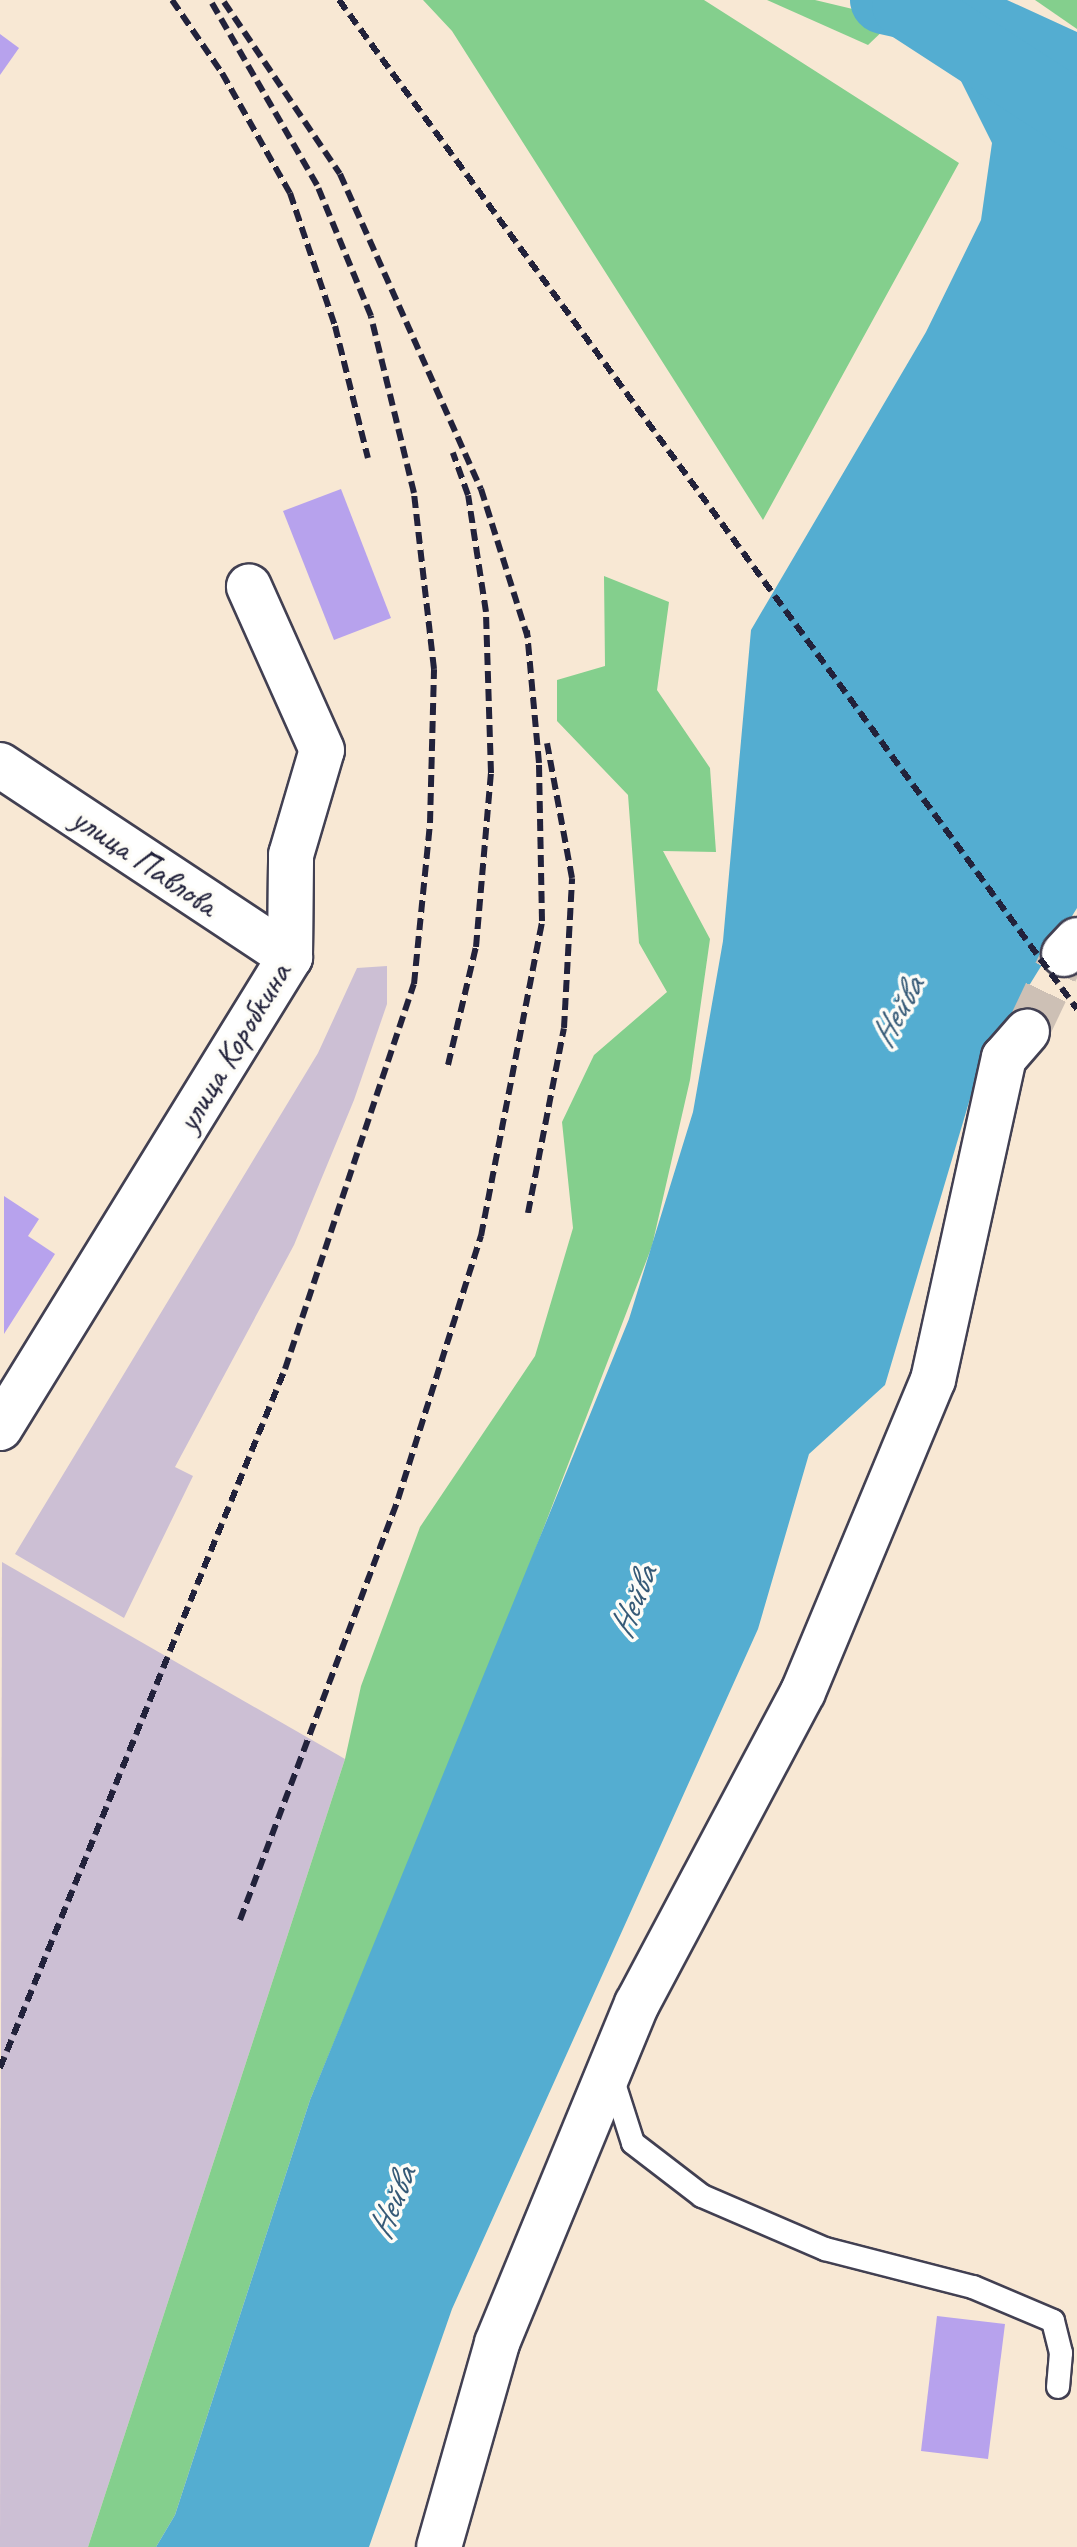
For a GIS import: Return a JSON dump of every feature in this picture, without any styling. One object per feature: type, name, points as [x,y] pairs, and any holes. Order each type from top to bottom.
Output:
[{"type":"street","name":"улица Коробкина","points":[[0,1428],[290,957],[291,855],[322,750],[249,587]]},
{"type":"street","name":"улица Павлова","points":[[0,765],[290,957]]},
{"type":"street","points":[[439,2547],[497,2343],[637,2004],[803,1692],[933,1380],[1004,1058],[1027,1032]]},
{"type":"lane","points":[[610,2069],[633,2143],[702,2196],[825,2249],[973,2287],[1053,2321],[1061,2353],[1058,2387]]},
{"type":"shaded area","points":[[387,966],[387,1004],[354,1100],[294,1245],[175,1467],[193,1476],[124,1618],[15,1554],[318,1053],[357,968]]},
{"type":"shaded area","points":[[2,1562],[345,1759],[88,2547],[0,2547]]},
{"type":"green space","points":[[423,0],[704,0],[959,163],[763,520],[452,31]]},
{"type":"green space","points":[[767,0],[815,0],[882,16],[890,24],[868,45]]},
{"type":"green space","points":[[1035,0],[1077,0],[1077,29]]},
{"type":"green space","points":[[604,576],[669,602],[657,690],[710,768],[716,852],[663,851],[710,939],[690,1080],[652,1246],[501,1639],[310,2100],[175,2515],[156,2547],[88,2547],[345,1759],[361,1686],[420,1527],[535,1356],[573,1228],[562,1122],[594,1055],[667,992],[639,943],[628,795],[557,721],[557,680],[605,666]]},
{"type":"water","name":"Нейва","points":[[910,0],[1007,0],[1077,32],[1077,908],[980,1065],[885,1385],[809,1454],[758,1629],[452,2309],[369,2547],[156,2547],[175,2515],[310,2100],[629,1319],[693,1112],[723,941],[751,630],[926,332],[981,220],[992,143],[952,63],[897,34]]},
{"type":"building","points":[[0,34],[19,48],[0,75]]},
{"type":"building","points":[[341,489],[391,618],[334,640],[283,511]]},
{"type":"building","points":[[4,1196],[39,1219],[28,1236],[55,1254],[4,1334]]},
{"type":"building","points":[[937,2316],[1005,2324],[988,2459],[921,2451]]},
{"type":"waterway","points":[[884,0],[906,5],[1077,116]]},
{"type":"tunnel","points":[[1027,1032],[1064,954]]},
{"type":"railway","points":[[172,0],[222,73],[290,193],[335,326],[368,458]]},
{"type":"railway","points":[[0,2068],[285,1369],[414,984],[430,823],[434,669],[414,493],[371,316],[317,185],[210,0]]},
{"type":"railway","points":[[339,0],[1077,1009]]},
{"type":"railway","points":[[224,2],[340,174],[481,489],[529,641]]},
{"type":"railway","points":[[448,1065],[476,947],[491,773],[486,612],[468,495],[453,453]]},
{"type":"railway","points":[[240,1920],[398,1499],[481,1236],[542,921],[539,763],[527,631]]},
{"type":"railway","points":[[528,1213],[564,1028],[572,878],[547,743]]}]
